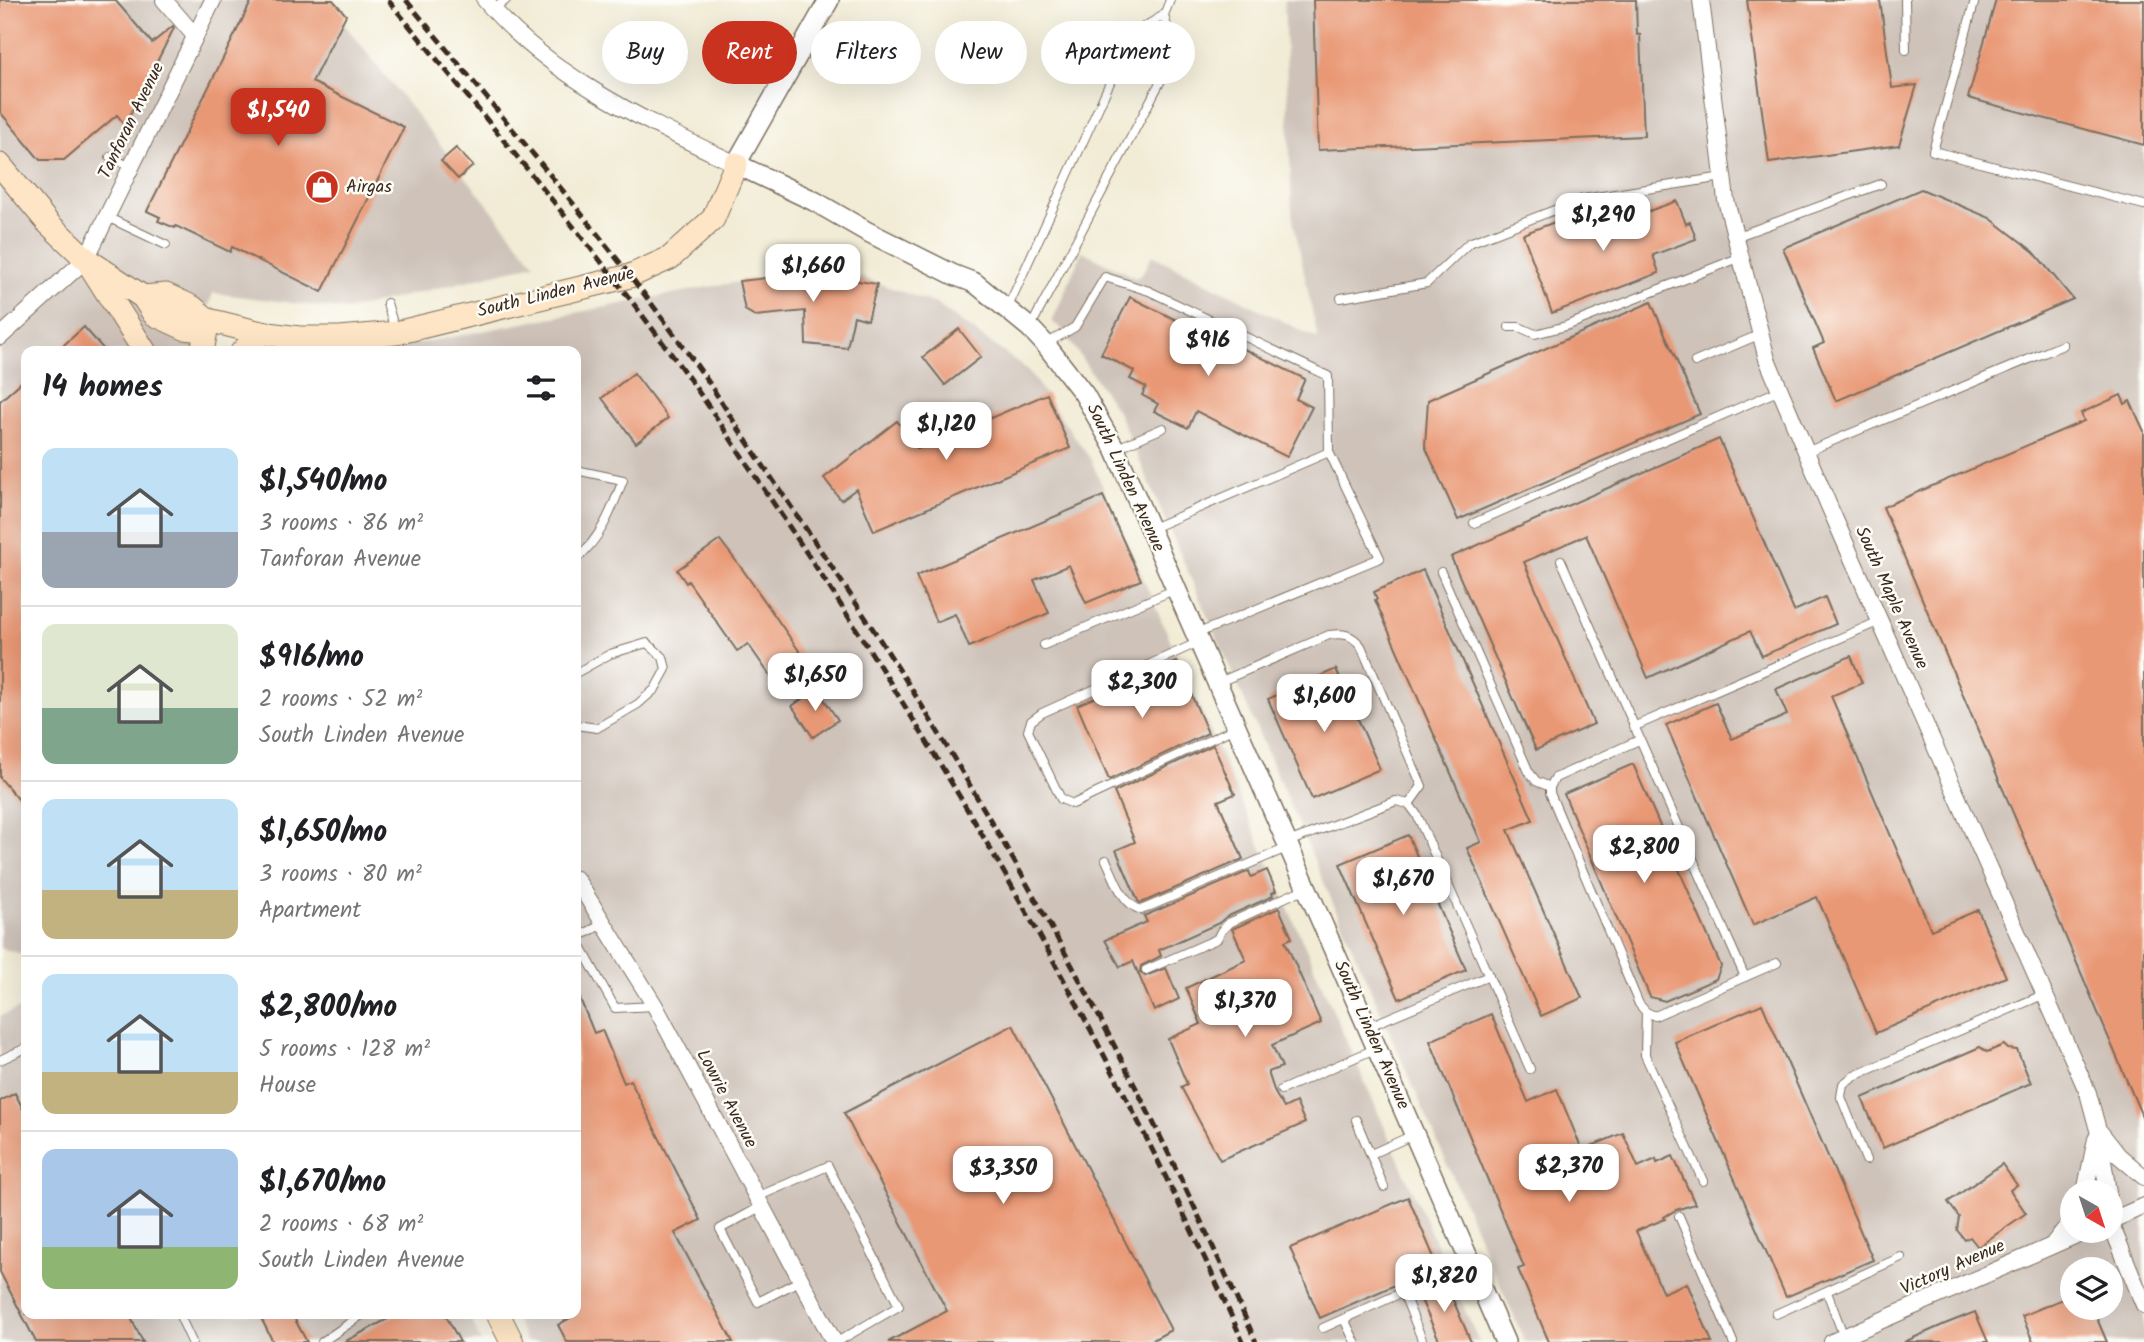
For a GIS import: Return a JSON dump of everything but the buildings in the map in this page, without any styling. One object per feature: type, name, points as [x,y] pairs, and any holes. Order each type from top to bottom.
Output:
[{"type":"main road","points":[[0,164],[48,223],[86,259],[141,346]]},
{"type":"main road","name":"South Linden Avenue","points":[[86,259],[143,297],[166,295],[192,307],[208,320],[261,333],[299,338],[340,338],[396,333],[631,276],[670,258],[713,219],[736,164]]},
{"type":"main road","points":[[203,346],[208,320]]},
{"type":"main road","points":[[248,346],[261,333]]},
{"type":"main road","points":[[500,1319],[512,1342]]},
{"type":"street","points":[[164,0],[195,36]]},
{"type":"street","name":"Tanforan Avenue","points":[[86,259],[213,0]]},
{"type":"street","points":[[495,3],[567,74],[619,107],[736,164],[829,0]]},
{"type":"street","name":"South Maple Avenue","points":[[1702,0],[1726,200],[1767,359],[2088,1093],[2098,1130],[2106,1180]]},
{"type":"street","name":"South Linden Avenue","points":[[736,164],[814,201],[866,231],[954,275],[975,283],[1030,328],[1084,394],[1115,449],[1505,1342]]},
{"type":"street","points":[[0,337],[86,259]]},
{"type":"street","name":"Lowrie Avenue","points":[[581,887],[655,1006],[836,1342]]},
{"type":"street","points":[[2098,1130],[2118,1155],[2144,1177]]},
{"type":"street","points":[[2088,1180],[2098,1130]]},
{"type":"street","points":[[2123,1216],[2144,1206]]},
{"type":"street","points":[[2052,1246],[2060,1236]]},
{"type":"street","name":"Victory Avenue","points":[[1838,1339],[2060,1242]]},
{"type":"street","points":[[2119,1243],[2144,1305]]},
{"type":"lane","points":[[1007,309],[1132,34],[1164,15],[1170,0]]},
{"type":"lane","points":[[1905,0],[1906,50]]},
{"type":"lane","points":[[1975,0],[1933,151],[2144,205]]},
{"type":"lane","points":[[1030,328],[1175,54],[1164,15]]},
{"type":"lane","points":[[110,157],[131,167]]},
{"type":"lane","points":[[1341,298],[1427,283],[1469,243],[1583,199],[1723,177]]},
{"type":"lane","points":[[1735,237],[1881,184]]},
{"type":"lane","points":[[107,217],[166,245]]},
{"type":"lane","points":[[1509,327],[1519,327],[1535,334],[1566,326],[1741,257]]},
{"type":"lane","points":[[1046,345],[1075,327],[1105,277],[1149,291],[1328,376],[1329,452],[1380,558],[1198,638],[1042,713],[1031,721],[1028,731],[1061,799],[1073,804],[1237,727]]},
{"type":"lane","points":[[387,303],[396,333]]},
{"type":"lane","points":[[1695,362],[1760,334]]},
{"type":"lane","points":[[1806,452],[2063,345]]},
{"type":"lane","points":[[1474,523],[1780,390]]},
{"type":"lane","points":[[1115,449],[1163,428]]},
{"type":"lane","points":[[1150,529],[1329,452]]},
{"type":"lane","points":[[581,471],[623,480],[607,520],[581,555]]},
{"type":"lane","points":[[1561,560],[1745,977]]},
{"type":"lane","points":[[1441,572],[1529,772],[1536,781],[1549,787]]},
{"type":"lane","points":[[1044,645],[1176,589]]},
{"type":"lane","points":[[1633,727],[1880,621]]},
{"type":"lane","points":[[1217,682],[1329,635],[1345,633],[1354,638],[1361,646],[1422,786],[1409,804]]},
{"type":"lane","points":[[581,670],[610,654],[647,643],[663,657],[666,669],[655,689],[638,704],[597,728],[581,726]]},
{"type":"lane","points":[[1639,740],[1555,778],[1549,787],[1639,1004],[1646,1012],[1655,1016],[1777,963]]},
{"type":"lane","points":[[1106,860],[1125,899],[1129,904],[1141,909],[1396,800],[1409,804],[1417,815],[1530,1069]]},
{"type":"lane","points":[[1146,970],[1217,939],[1229,923],[1307,888]]},
{"type":"lane","points":[[581,935],[603,924]]},
{"type":"lane","points":[[581,947],[614,1008],[655,1006]]},
{"type":"lane","points":[[1367,1027],[1489,976]]},
{"type":"lane","points":[[1866,1160],[1841,1097],[1843,1084],[1854,1076],[2045,994]]},
{"type":"lane","points":[[1646,1012],[1645,1055],[1703,1181]]},
{"type":"lane","points":[[1281,1090],[1377,1048]]},
{"type":"lane","points":[[0,1060],[21,1050]]},
{"type":"lane","points":[[1356,1120],[1384,1186]]},
{"type":"lane","points":[[1371,1154],[1414,1135]]},
{"type":"lane","points":[[801,1280],[758,1302],[720,1230],[759,1202],[828,1166],[899,1306],[836,1342]]},
{"type":"lane","points":[[1679,1216],[1733,1342]]},
{"type":"lane","points":[[1776,1314],[1901,1257]]},
{"type":"lane","points":[[1323,1328],[1470,1262]]},
{"type":"lane","points":[[1403,1292],[1423,1342]]},
{"type":"lane","points":[[1827,1292],[1838,1339]]},
{"type":"lane","points":[[181,1319],[192,1342]]},
{"type":"lane","points":[[322,1342],[356,1319]]},
{"type":"lane","points":[[1343,1319],[1355,1342]]},
{"type":"shaded area","points":[[0,0],[325,0],[535,264],[348,310],[213,293],[196,346],[21,346],[21,954],[0,948]]},
{"type":"shaded area","points":[[1284,0],[2144,0],[2144,1342],[1525,1342],[1119,414],[1061,328],[1052,322],[1082,251],[1136,278],[1142,274],[1152,255],[1318,339],[1292,214]]},
{"type":"shaded area","points":[[830,266],[936,304],[1027,369],[1091,460],[1479,1342],[526,1342],[515,1319],[581,1319],[581,346],[406,346]]},
{"type":"shaded area","points":[[21,1008],[21,1319],[471,1319],[481,1342],[0,1342],[0,1016]]},
{"type":"railway","points":[[388,0],[541,186],[688,377],[844,610],[969,813],[1086,1020],[1141,1126],[1243,1342]]},
{"type":"railway","points":[[406,0],[556,183],[665,322],[712,387],[903,676],[1016,865],[1101,1021],[1181,1180],[1256,1342]]},
{"type":"place","name":"Airgas","points":[[322,187]]}]
